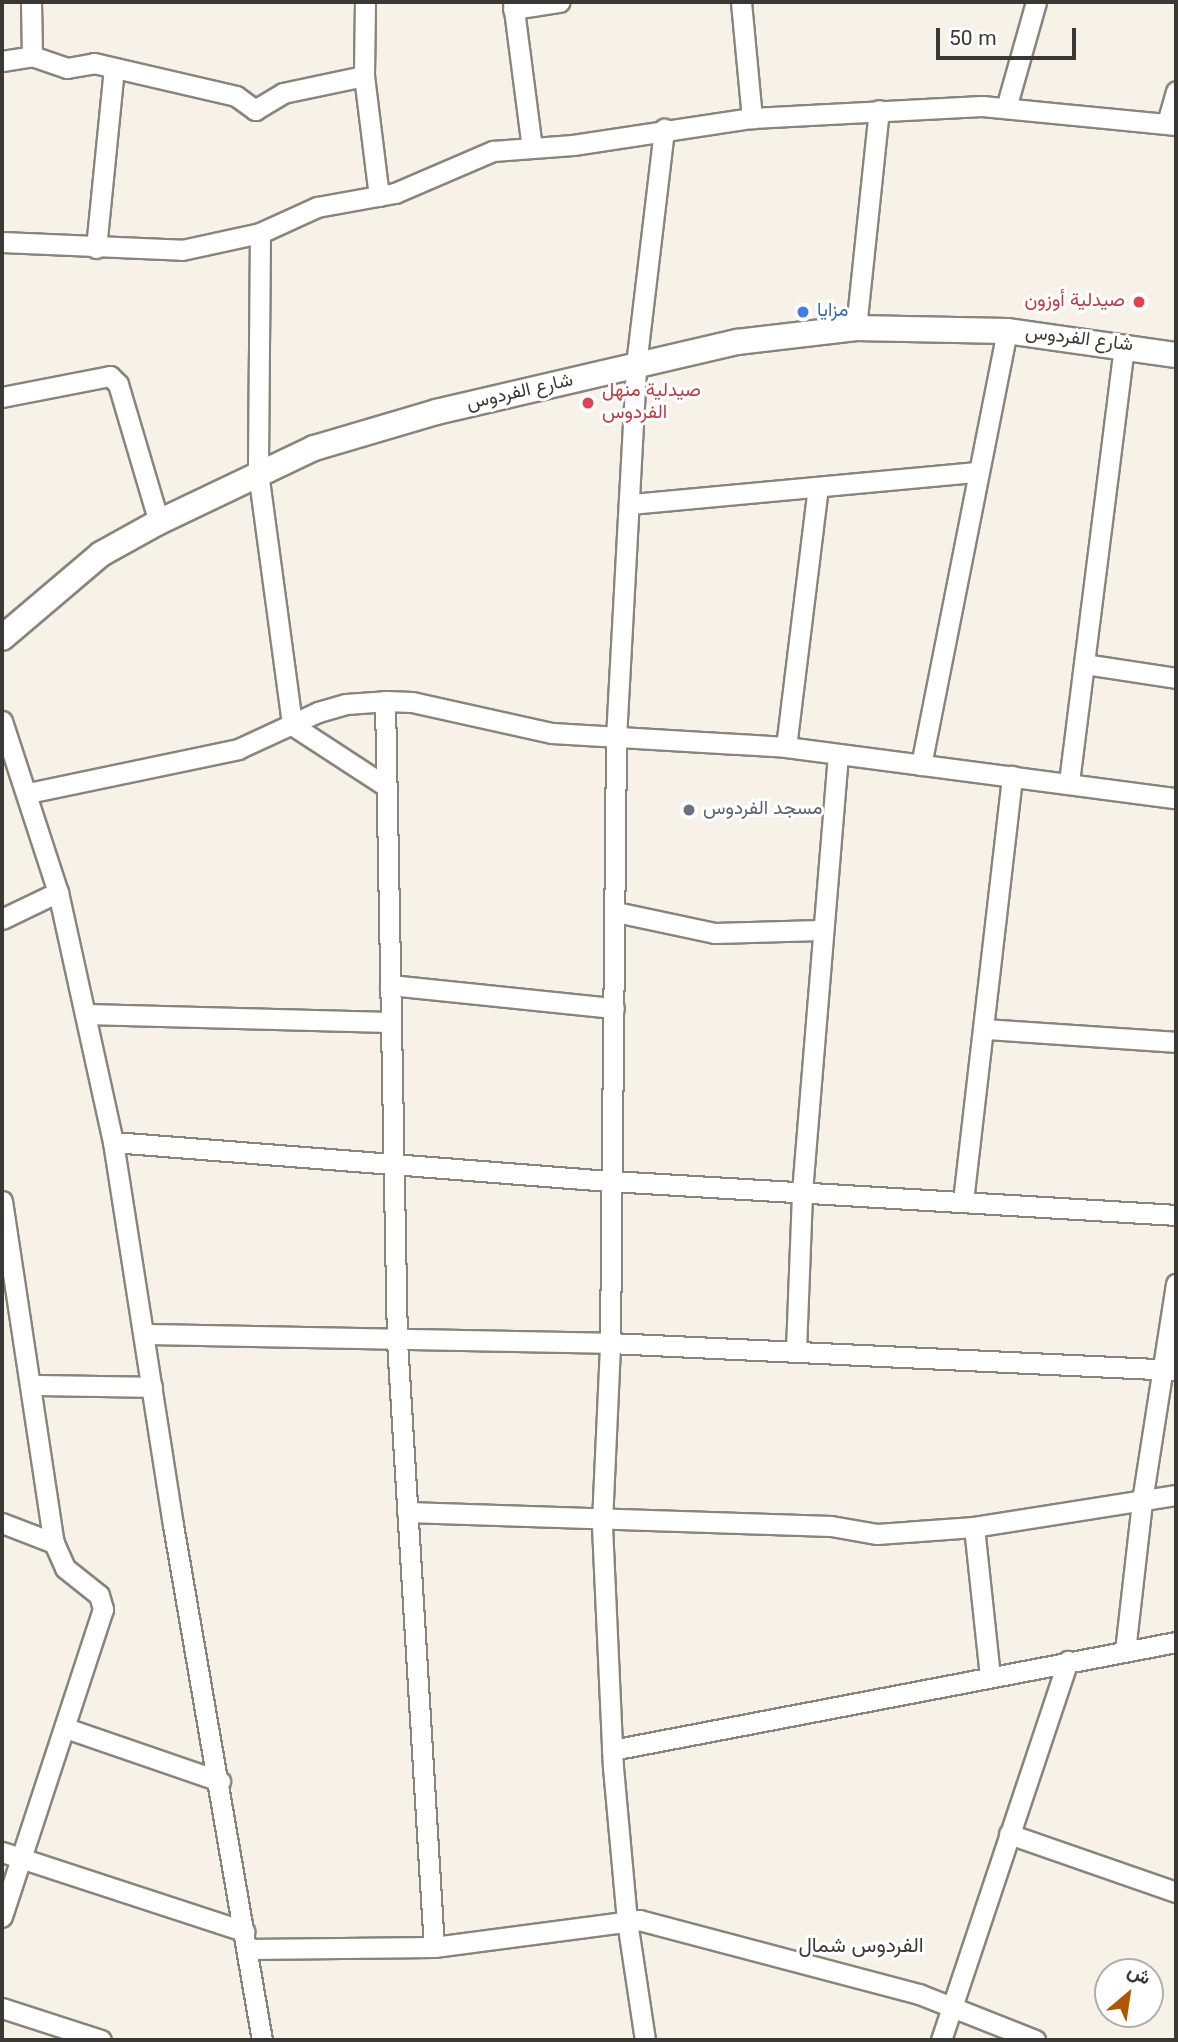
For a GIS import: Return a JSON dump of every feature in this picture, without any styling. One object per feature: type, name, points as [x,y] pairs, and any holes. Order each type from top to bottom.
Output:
[{"type":"street","points":[[31,2],[32,57]]},
{"type":"street","points":[[365,2],[364,76],[379,196]]},
{"type":"street","points":[[532,148],[513,5],[559,2]]},
{"type":"street","points":[[741,2],[752,118]]},
{"type":"street","points":[[1006,108],[1036,2]]},
{"type":"street","points":[[2,61],[32,57],[67,68],[94,64],[236,96],[255,110],[282,93],[364,76]]},
{"type":"street","points":[[96,248],[114,68]]},
{"type":"street","points":[[2,242],[182,250],[260,233],[317,207],[379,196],[493,151],[752,118],[879,110],[1006,108],[1172,124],[1176,91]]},
{"type":"street","points":[[856,328],[879,110]]},
{"type":"street","points":[[645,2040],[627,1920],[612,1750],[602,1522],[610,1343],[616,738],[631,503],[636,365],[664,129]]},
{"type":"street","points":[[260,233],[258,472],[292,725],[387,786]]},
{"type":"street","name":"شارع الفردوس","points":[[2,638],[101,554],[258,472],[361,432],[636,365],[737,342],[856,328],[1007,331],[1124,345],[1176,355]]},
{"type":"street","points":[[921,765],[976,472],[1007,331]]},
{"type":"street","points":[[1069,782],[1124,345]]},
{"type":"street","points":[[2,397],[110,376],[118,384],[159,522]]},
{"type":"street","points":[[631,503],[976,472]]},
{"type":"street","points":[[786,747],[818,488]]},
{"type":"street","points":[[1085,664],[1176,678]]},
{"type":"street","points":[[385,701],[389,1022],[396,1164],[397,1341],[434,1947]]},
{"type":"street","points":[[28,793],[238,748],[346,704],[385,701],[412,702],[552,733],[786,747],[1013,776],[1175,792]]},
{"type":"street","points":[[2,721],[28,793],[58,892],[113,1142],[262,2040]]},
{"type":"street","points":[[796,1350],[802,1192],[820,930],[838,754]]},
{"type":"street","points":[[963,1202],[986,1029],[1013,776]]},
{"type":"street","points":[[2,919],[58,892]]},
{"type":"street","points":[[616,912],[715,933],[820,930]]},
{"type":"street","points":[[390,985],[614,1007]]},
{"type":"street","points":[[86,1014],[389,1022]]},
{"type":"street","points":[[986,1029],[1176,1042]]},
{"type":"street","points":[[113,1142],[611,1181],[1176,1215]]},
{"type":"street","points":[[2,1200],[54,1543],[65,1568],[103,1604],[66,1728],[2,1917]]},
{"type":"street","points":[[1125,1651],[1142,1501],[1169,1370],[1176,1284]]},
{"type":"street","points":[[145,1334],[397,1341],[610,1343],[1169,1370]]},
{"type":"street","points":[[31,1385],[152,1387]]},
{"type":"street","points":[[407,1513],[602,1522],[831,1526],[877,1534],[974,1527],[1176,1495]]},
{"type":"street","points":[[2,1523],[54,1543]]},
{"type":"street","points":[[974,1527],[990,1676]]},
{"type":"street","points":[[612,1750],[1176,1642]]},
{"type":"street","points":[[942,2040],[951,2004],[1068,1661]]},
{"type":"street","points":[[66,1728],[220,1780]]},
{"type":"street","points":[[1009,1834],[1176,1892]]},
{"type":"street","points":[[2,1852],[247,1940],[434,1947],[627,1920],[657,1923],[827,1967],[951,2004],[1035,2040]]},
{"type":"street","points":[[2,2008],[101,2040]]},
{"type":"place","name":"صيدلية أوزون","points":[[1139,302]]},
{"type":"place","name":"مزايا","points":[[803,312]]},
{"type":"place","name":"صيدلية منهل الفردوس","points":[[588,403]]},
{"type":"place","name":"مسجد الفردوس","points":[[689,810]]},
{"type":"district","name":"الفردوس شمال","points":[[861,1947]]}]
